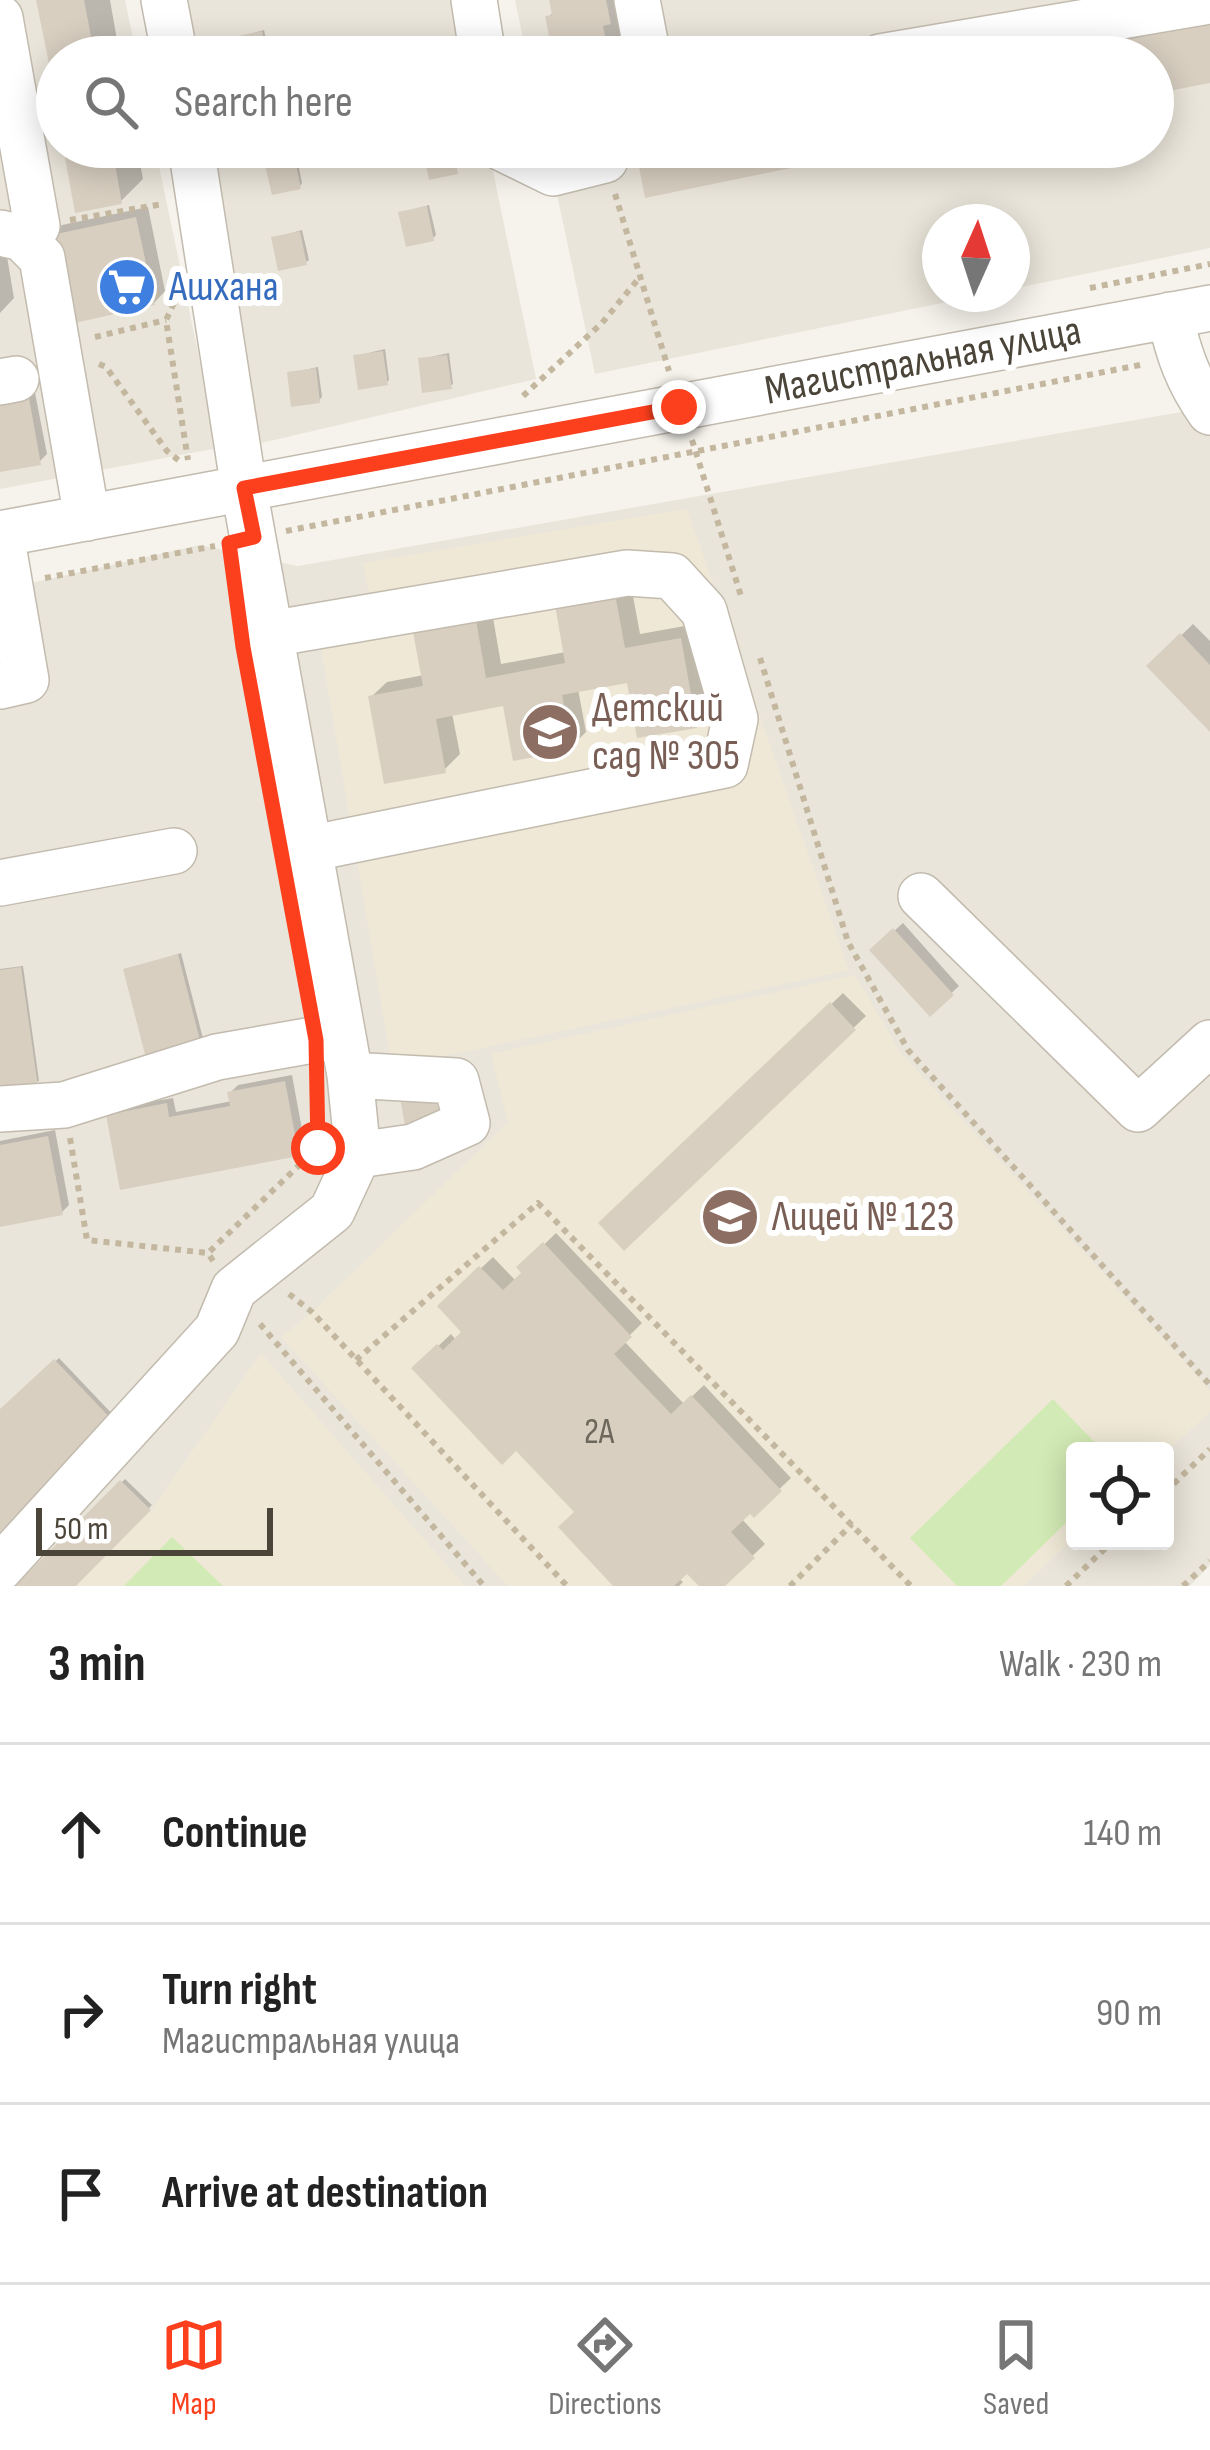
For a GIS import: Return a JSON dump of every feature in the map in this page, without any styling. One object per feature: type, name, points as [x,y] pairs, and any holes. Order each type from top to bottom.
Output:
[{"type":"street","points":[[164,0],[171,36]]},
{"type":"street","points":[[474,0],[480,36]]},
{"type":"street","points":[[638,0],[644,36]]},
{"type":"street","points":[[1004,36],[1210,1]]},
{"type":"street","points":[[0,17],[18,230],[42,258],[87,518]]},
{"type":"street","points":[[0,1568],[217,1330],[233,1270],[332,1211],[345,1055],[244,488],[194,168]]},
{"type":"street","points":[[543,168],[553,173],[573,168]]},
{"type":"street","points":[[1186,327],[1190,383],[1210,412]]},
{"type":"street","name":"Магистральная улица","points":[[0,534],[679,407],[1186,327]]},
{"type":"street","points":[[0,534],[26,680],[0,686]]},
{"type":"street","points":[[270,634],[627,573],[672,576],[704,610],[735,719],[724,765],[308,849]]},
{"type":"street","points":[[0,883],[174,851]]},
{"type":"street","points":[[921,896],[1138,1109],[1210,1043]]},
{"type":"street","points":[[0,1109],[64,1105],[217,1057],[345,1055],[456,1081],[466,1124],[413,1147],[338,1151]]},
{"type":"path","points":[[607,168],[679,407]]},
{"type":"path","points":[[160,185],[166,226]]},
{"type":"path","points":[[18,230],[164,204]]},
{"type":"path","points":[[519,400],[602,323],[640,276]]},
{"type":"path","points":[[57,346],[106,368],[167,451],[190,468],[166,320],[174,305],[173,291],[153,295]]},
{"type":"path","points":[[57,346],[166,320]]},
{"type":"path","points":[[11,584],[254,537],[1186,327]]},
{"type":"path","points":[[64,1105],[88,1240],[233,1270],[312,1312],[567,1586]]},
{"type":"path","points":[[233,1270],[338,1151]]},
{"type":"path","points":[[356,1360],[538,1203],[911,1586]]},
{"type":"path","points":[[233,1270],[277,1347],[484,1586]]},
{"type":"path","points":[[1174,1483],[1210,1449]]},
{"type":"path","points":[[790,1586],[851,1524]]},
{"type":"path","points":[[1066,1586],[1104,1550]]},
{"type":"path","points":[[1184,1586],[1210,1561]]},
{"type":"shaded area","points":[[0,0],[125,0],[133,36],[36,36],[36,168],[159,168],[218,448],[0,489]]},
{"type":"shaded area","points":[[175,0],[457,0],[465,36],[181,36]]},
{"type":"shaded area","points":[[515,0],[1210,0],[1210,248],[1030,285],[1030,204],[922,204],[922,307],[595,374],[551,168],[1174,168],[1174,36],[523,36]]},
{"type":"shaded area","points":[[206,168],[492,168],[536,379],[257,444]]},
{"type":"shaded area","points":[[1210,407],[1210,1565],[1190,1586],[0,1586],[0,590],[200,545],[298,566]]},
{"type":"shaded area","name":"Детский сад № 305","points":[[687,509],[849,970],[392,1067],[317,624],[370,598],[363,563]]},
{"type":"shaded area","name":"Лицей № 123","points":[[855,975],[900,1052],[1210,1390],[1210,1412],[1174,1445],[1066,1442],[1066,1545],[1023,1586],[508,1586],[281,1337],[508,1122],[491,1054]]},
{"type":"shaded area","points":[[261,1353],[465,1586],[76,1586],[151,1510]]},
{"type":"green space","points":[[1053,1399],[1094,1442],[1066,1442],[1066,1523],[1001,1586],[957,1586],[910,1538]]},
{"type":"green space","points":[[172,1537],[223,1586],[124,1586]]},
{"type":"building","points":[[36,0],[84,0],[91,36],[43,36]]},
{"type":"building","points":[[549,0],[606,0],[611,24],[603,26],[605,36],[549,36],[545,16],[552,15]]},
{"type":"building","points":[[1210,22],[1210,83],[1174,90],[1174,36],[1145,36]]},
{"type":"building","points":[[67,168],[116,168],[122,204],[75,213]]},
{"type":"building","points":[[266,168],[297,168],[301,189],[272,195]]},
{"type":"building","points":[[426,168],[457,168],[458,174],[429,180]]},
{"type":"building","points":[[639,168],[791,168],[645,198]]},
{"type":"building","points":[[427,206],[434,241],[406,247],[398,212]]},
{"type":"building","points":[[136,217],[155,305],[66,325],[47,236]]},
{"type":"building","points":[[300,231],[307,265],[278,271],[271,237]]},
{"type":"building","points":[[383,351],[388,385],[358,390],[353,355]]},
{"type":"building","points":[[447,355],[452,389],[422,393],[418,358]]},
{"type":"building","points":[[316,368],[320,403],[291,407],[287,372]]},
{"type":"building","points":[[29,398],[41,465],[0,472],[0,404]]},
{"type":"building","points":[[615,594],[625,648],[681,638],[697,728],[637,738],[627,683],[562,695],[572,750],[513,761],[503,706],[436,719],[446,773],[384,784],[368,696],[423,686],[413,632],[476,620],[486,678],[565,663],[555,605]]},
{"type":"building","points":[[1180,633],[1210,665],[1210,732],[1146,666]]},
{"type":"building","points":[[893,928],[954,995],[930,1017],[869,950]]},
{"type":"building","points":[[178,954],[205,1060],[150,1074],[123,969]]},
{"type":"building","points":[[21,967],[38,1087],[0,1092],[0,970]]},
{"type":"building","points":[[830,1002],[856,1030],[624,1251],[598,1223]]},
{"type":"building","points":[[285,1081],[299,1156],[120,1190],[106,1115],[167,1103],[169,1117],[230,1106],[227,1092]]},
{"type":"building","points":[[443,1090],[448,1119],[405,1126],[400,1098]]},
{"type":"building","points":[[48,1136],[63,1215],[0,1227],[0,1145]]},
{"type":"building","points":[[543,1242],[632,1337],[614,1354],[671,1414],[691,1395],[782,1491],[731,1532],[755,1558],[725,1586],[699,1586],[687,1574],[674,1586],[613,1586],[558,1527],[574,1512],[516,1451],[502,1465],[411,1368],[437,1344],[443,1350],[461,1332],[437,1306],[479,1266],[503,1290],[521,1273],[516,1267]]},
{"type":"building","points":[[54,1359],[116,1424],[0,1533],[0,1409]]},
{"type":"building","points":[[120,1480],[151,1510],[76,1586],[15,1586]]},
{"type":"place","name":"Ашхана","points":[[127,287]]},
{"type":"place","name":"Детский сад № 305","points":[[550,732]]},
{"type":"place","name":"Лицей № 123","points":[[730,1217]]},
{"type":"route","points":[[318,1148],[316,1040],[243,647],[229,543],[254,537],[244,488],[679,407]]}]
